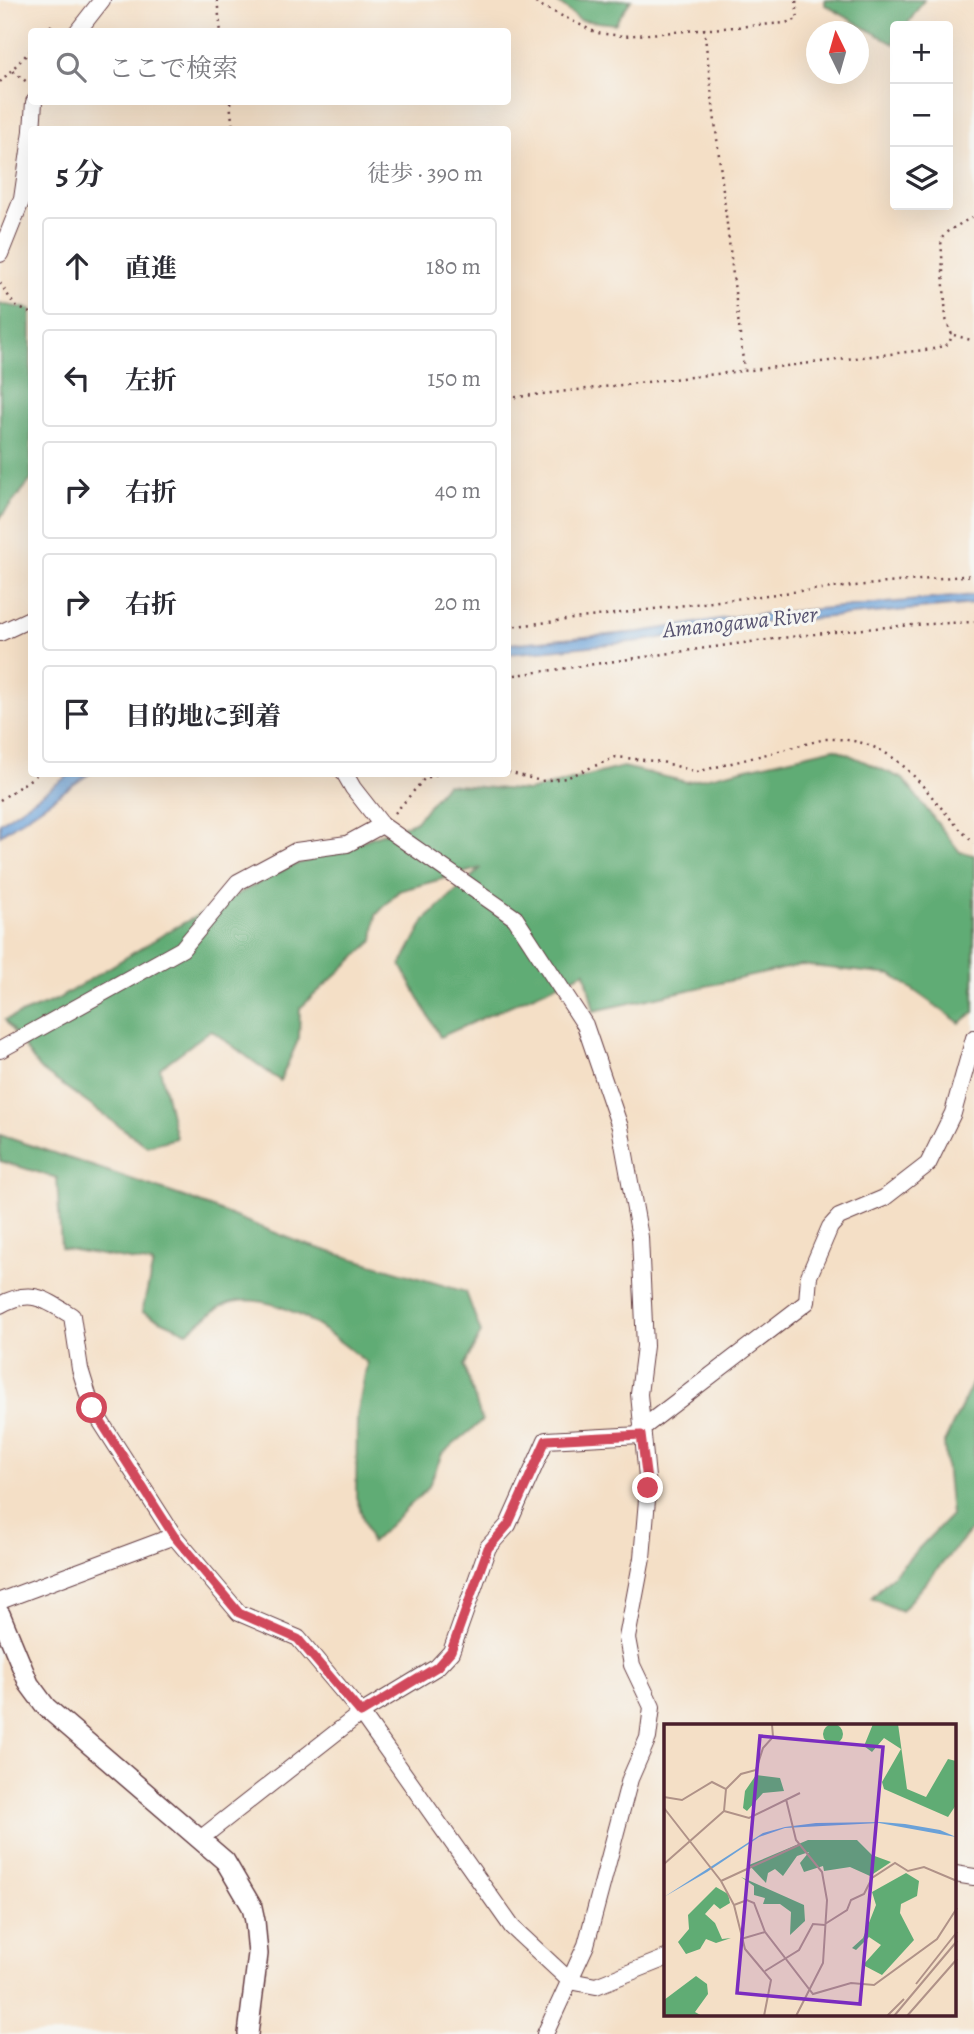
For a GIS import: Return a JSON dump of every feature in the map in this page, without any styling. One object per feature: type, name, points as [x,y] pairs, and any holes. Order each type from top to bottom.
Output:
[{"type":"street","points":[[80,28],[102,0]]},
{"type":"street","points":[[32,126],[34,105]]},
{"type":"street","points":[[0,254],[22,199],[28,158]]},
{"type":"street","points":[[0,633],[28,620]]},
{"type":"street","points":[[347,777],[382,825],[515,918],[585,1025],[620,1127],[640,1237],[645,1346],[639,1394],[648,1488],[642,1558],[627,1638],[632,1665],[652,1707],[649,1727],[631,1779],[586,1945],[545,2034]]},
{"type":"street","points":[[0,1050],[182,949],[238,882],[296,852],[347,844],[382,825]]},
{"type":"street","points":[[200,1839],[361,1713],[437,1667],[451,1651],[488,1548],[508,1525],[546,1440],[641,1432],[807,1302],[809,1276],[830,1227],[839,1217],[884,1198],[928,1164],[953,1113],[974,1038]]},
{"type":"street","points":[[0,1305],[15,1296],[36,1296],[72,1316],[80,1369],[92,1408],[174,1536],[239,1613],[298,1639],[361,1713],[512,1927],[570,1982],[596,1986],[664,1959]]},
{"type":"street","points":[[0,1601],[174,1536]]},
{"type":"street","points":[[0,1614],[29,1684],[46,1707],[225,1861],[254,1914],[258,1954],[248,2034]]},
{"type":"street","points":[[956,1874],[974,1877]]},
{"type":"path","points":[[217,0],[220,28]]},
{"type":"path","points":[[529,0],[597,33],[624,36],[785,23],[797,19],[796,0]]},
{"type":"path","points":[[49,28],[53,23]]},
{"type":"path","points":[[704,28],[744,369]]},
{"type":"path","points":[[0,82],[28,54]]},
{"type":"path","points":[[13,71],[28,83]]},
{"type":"path","points":[[230,105],[233,126]]},
{"type":"path","points":[[511,398],[933,349],[949,344],[952,335],[946,319],[941,239],[948,231],[974,216]]},
{"type":"path","points":[[0,283],[15,306],[28,312]]},
{"type":"path","points":[[952,335],[974,341]]},
{"type":"path","points":[[511,627],[800,591],[974,575]]},
{"type":"path","points":[[511,676],[701,648],[921,624],[974,622]]},
{"type":"path","points":[[511,773],[541,781],[566,778],[616,757],[662,762],[697,772],[825,739],[842,738],[881,750],[919,778],[974,843]]},
{"type":"path","points":[[0,800],[34,777]]},
{"type":"path","points":[[382,825],[424,779],[429,777]]},
{"type":"green space","points":[[555,0],[631,0],[615,24],[580,20]]},
{"type":"green space","points":[[825,0],[924,0],[909,21],[890,21],[890,42],[869,30],[869,21],[853,21],[825,5]]},
{"type":"green space","points":[[0,304],[28,309],[28,484],[0,518]]},
{"type":"green space","points":[[834,748],[903,779],[960,852],[974,855],[974,1012],[960,1023],[892,975],[801,965],[594,1011],[585,972],[440,1037],[401,965],[425,920],[481,868],[399,891],[376,915],[373,941],[300,1008],[299,1038],[280,1081],[211,1030],[160,1068],[176,1138],[147,1146],[39,1068],[5,1020],[56,1000],[174,928],[289,867],[415,822],[446,784],[528,791],[623,767],[687,782]]},
{"type":"green space","points":[[0,1135],[187,1198],[304,1244],[466,1292],[481,1333],[464,1366],[482,1421],[442,1454],[428,1488],[371,1543],[356,1497],[357,1416],[367,1363],[305,1318],[269,1303],[251,1301],[227,1304],[187,1332],[142,1312],[153,1264],[61,1248],[57,1178],[0,1161]]},
{"type":"green space","points":[[974,1380],[974,1527],[901,1611],[871,1598],[951,1515],[944,1443]]},
{"type":"water","name":"Amanogawa River","points":[[974,595],[974,604],[740,625],[642,641],[511,654],[511,644],[640,632],[739,616]]},
{"type":"water","points":[[67,777],[85,777],[0,835],[0,823]]},
{"type":"route","points":[[92,1408],[174,1536],[239,1613],[298,1639],[361,1713],[437,1667],[451,1651],[488,1548],[508,1525],[546,1440],[641,1435],[648,1488]]}]
